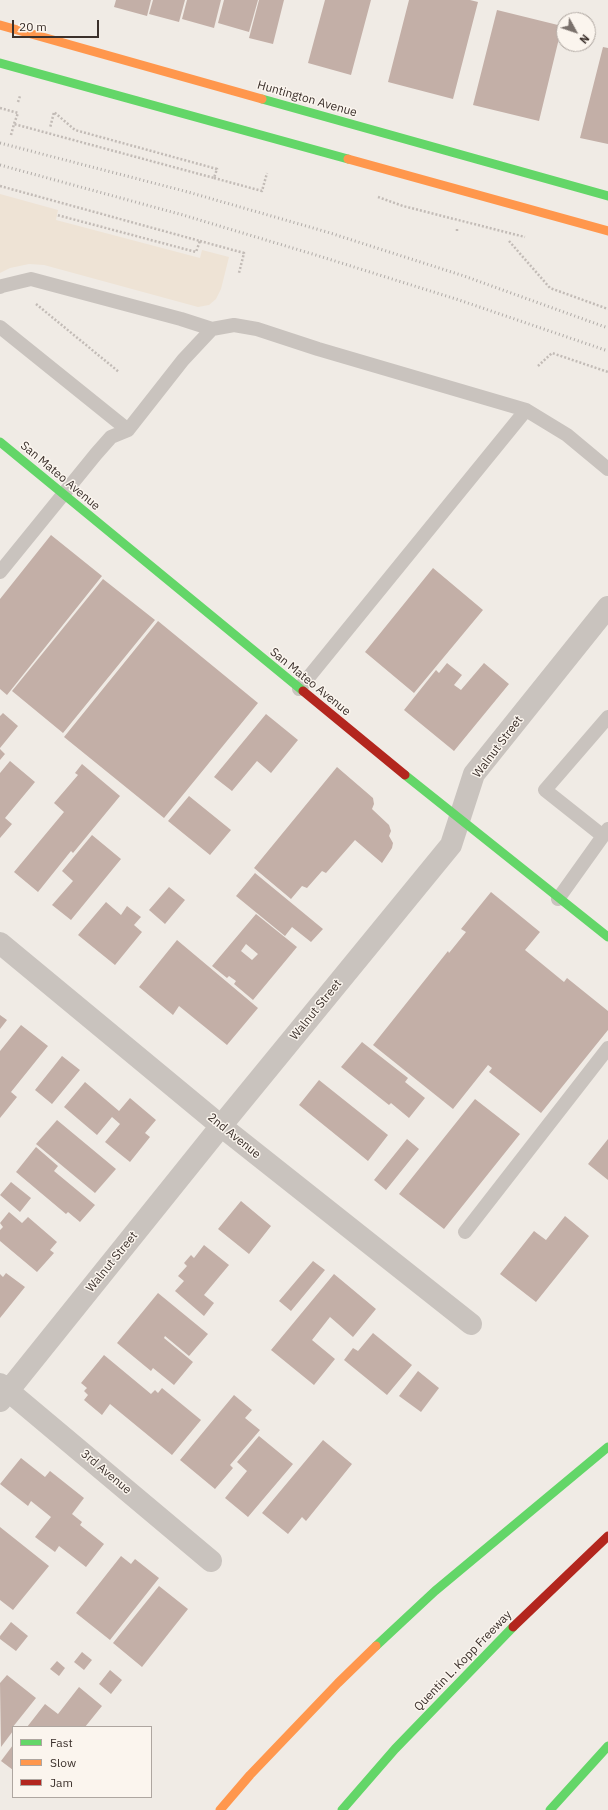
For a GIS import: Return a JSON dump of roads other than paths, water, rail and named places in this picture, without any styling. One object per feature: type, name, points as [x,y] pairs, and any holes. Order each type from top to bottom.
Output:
[{"type":"main road","name":"Huntington Avenue","points":[[0,25],[608,196]]},
{"type":"main road","points":[[0,63],[608,230]]},
{"type":"main road","name":"San Mateo Avenue","points":[[0,442],[459,820],[558,899],[608,936]]},
{"type":"main road","points":[[220,1810],[250,1775],[338,1683],[435,1591],[608,1447]]},
{"type":"main road","name":"Quentin L. Kopp Freeway","points":[[342,1810],[395,1748],[489,1650],[608,1536]]},
{"type":"main road","points":[[550,1810],[608,1746]]},
{"type":"street","name":"Walnut Street","points":[[3,1392],[451,845],[474,774],[608,607]]},
{"type":"street","name":"2nd Avenue","points":[[0,943],[221,1126],[472,1324]]},
{"type":"street","name":"3rd Avenue","points":[[3,1392],[211,1560]]},
{"type":"lane","points":[[0,287],[31,279],[182,319],[212,329],[234,325],[257,329],[318,349],[526,410],[567,435],[608,469]]},
{"type":"lane","points":[[0,327],[128,430]]},
{"type":"lane","points":[[0,572],[111,437],[128,430],[188,355],[212,329]]},
{"type":"lane","points":[[299,689],[526,410]]},
{"type":"lane","points":[[558,899],[606,832],[545,790],[608,717]]},
{"type":"lane","points":[[465,1232],[608,1048]]},
{"type":"railway","points":[[0,143],[188,192],[327,232],[464,276],[608,328]]},
{"type":"railway","points":[[0,165],[183,215],[319,256],[459,300],[608,351]]}]
